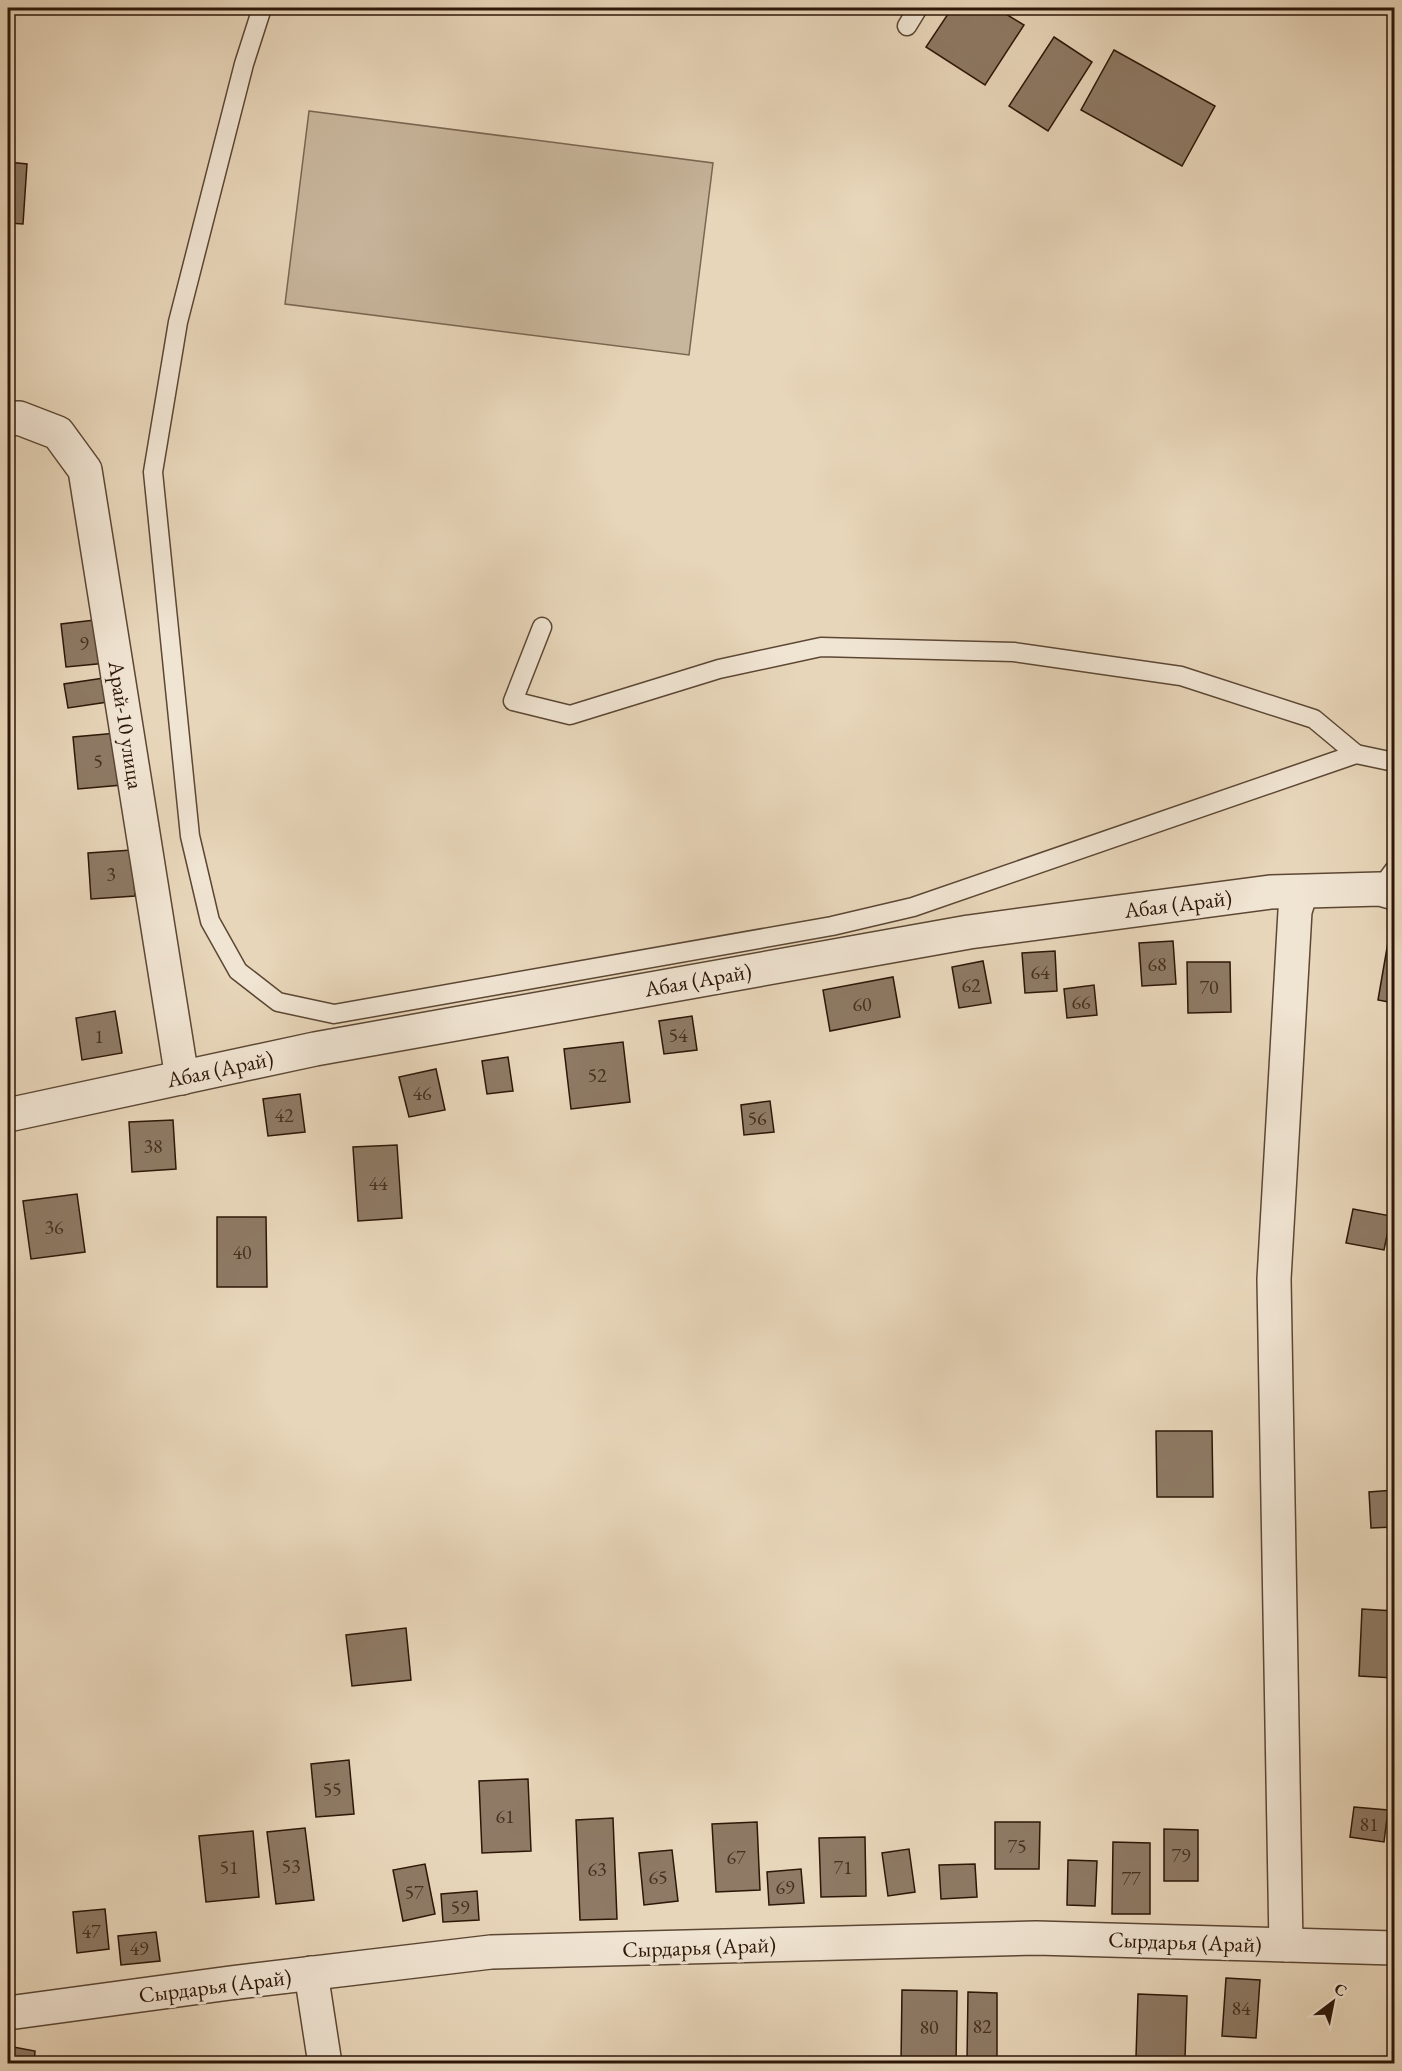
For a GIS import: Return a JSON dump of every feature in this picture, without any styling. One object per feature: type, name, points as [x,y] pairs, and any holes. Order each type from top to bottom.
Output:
[{"type":"street","name":"Арай-10 улица","points":[[8,419],[19,418],[58,433],[84,470],[182,1077]]},
{"type":"street","name":"Абая (Арай)","points":[[8,1115],[315,1049],[969,932],[1270,892],[1300,892],[1390,884]]},
{"type":"street","points":[[1286,1945],[1274,1279],[1295,911],[1300,892]]},
{"type":"street","name":"Сырдарья (Арай)","points":[[8,2013],[491,1952],[1036,1938],[1395,1948]]},
{"type":"street","points":[[311,1973],[326,2064]]},
{"type":"lane","points":[[262,8],[244,64],[178,322],[153,472],[190,836],[210,921],[238,970],[278,1002],[334,1014],[832,926],[913,907],[1356,754]]},
{"type":"lane","points":[[908,26],[918,8]]},
{"type":"lane","points":[[542,627],[513,701],[570,716],[719,669],[821,648],[1014,652],[1181,676],[1314,719],[1356,754],[1395,762]]},
{"type":"shaded area","points":[[309,111],[713,163],[689,355],[285,304]]},
{"type":"building","points":[[952,8],[996,8],[1024,25],[985,85],[926,47]]},
{"type":"building","points":[[1054,37],[1092,62],[1048,131],[1009,106]]},
{"type":"building","points":[[1114,50],[1215,106],[1182,166],[1081,110]]},
{"type":"building","points":[[8,162],[27,164],[23,224],[8,223]]},
{"type":"building","points":[[103,619],[107,663],[66,667],[61,624]]},
{"type":"building","points":[[117,676],[121,700],[68,708],[64,684]]},
{"type":"building","points":[[117,733],[122,785],[78,789],[73,737]]},
{"type":"building","points":[[132,850],[135,896],[91,899],[88,853]]},
{"type":"building","points":[[1173,941],[1176,984],[1142,986],[1139,943]]},
{"type":"building","points":[[1388,942],[1394,943],[1394,1003],[1378,1000]]},
{"type":"building","points":[[1055,951],[1057,991],[1025,993],[1022,953]]},
{"type":"building","points":[[983,961],[991,1003],[959,1008],[952,967]]},
{"type":"building","points":[[1187,962],[1230,962],[1231,1012],[1188,1013]]},
{"type":"building","points":[[893,977],[900,1017],[830,1031],[823,990]]},
{"type":"building","points":[[1094,985],[1097,1015],[1067,1018],[1064,989]]},
{"type":"building","points":[[115,1011],[122,1053],[82,1060],[76,1018]]},
{"type":"building","points":[[692,1016],[697,1050],[664,1054],[659,1021]]},
{"type":"building","points":[[623,1042],[630,1102],[571,1109],[564,1049]]},
{"type":"building","points":[[508,1057],[513,1091],[487,1094],[482,1061]]},
{"type":"building","points":[[436,1069],[445,1110],[409,1117],[399,1077]]},
{"type":"building","points":[[300,1094],[305,1132],[268,1136],[263,1099]]},
{"type":"building","points":[[770,1101],[774,1132],[744,1135],[741,1105]]},
{"type":"building","points":[[173,1120],[176,1169],[132,1172],[129,1122]]},
{"type":"building","points":[[397,1145],[402,1218],[358,1221],[353,1147]]},
{"type":"building","points":[[77,1194],[85,1252],[31,1259],[23,1201]]},
{"type":"building","points":[[1353,1209],[1391,1216],[1384,1250],[1346,1243]]},
{"type":"building","points":[[217,1217],[266,1217],[267,1287],[217,1287]]},
{"type":"building","points":[[1156,1431],[1212,1431],[1213,1497],[1157,1497]]},
{"type":"building","points":[[1394,1490],[1394,1527],[1371,1528],[1369,1492]]},
{"type":"building","points":[[1362,1609],[1394,1611],[1394,1678],[1359,1676]]},
{"type":"building","points":[[406,1628],[411,1680],[352,1686],[346,1635]]},
{"type":"building","points":[[349,1760],[354,1814],[316,1817],[311,1764]]},
{"type":"building","points":[[528,1779],[531,1851],[482,1853],[479,1781]]},
{"type":"building","points":[[1354,1807],[1388,1810],[1384,1842],[1350,1837]]},
{"type":"building","points":[[613,1818],[617,1919],[580,1920],[576,1820]]},
{"type":"building","points":[[757,1822],[760,1890],[716,1892],[712,1824]]},
{"type":"building","points":[[995,1822],[1040,1822],[1039,1869],[995,1869]]},
{"type":"building","points":[[305,1828],[314,1900],[276,1904],[267,1832]]},
{"type":"building","points":[[1164,1829],[1198,1830],[1198,1881],[1164,1881]]},
{"type":"building","points":[[253,1831],[259,1897],[206,1902],[199,1836]]},
{"type":"building","points":[[865,1837],[866,1896],[821,1897],[819,1838]]},
{"type":"building","points":[[1113,1842],[1150,1843],[1150,1914],[1112,1914]]},
{"type":"building","points":[[909,1849],[915,1892],[888,1896],[882,1853]]},
{"type":"building","points":[[672,1850],[678,1901],[644,1905],[639,1853]]},
{"type":"building","points":[[1068,1860],[1097,1861],[1095,1906],[1067,1905]]},
{"type":"building","points":[[425,1864],[435,1914],[403,1921],[393,1870]]},
{"type":"building","points":[[975,1864],[977,1897],[941,1899],[939,1865]]},
{"type":"building","points":[[801,1869],[804,1903],[769,1905],[767,1872]]},
{"type":"building","points":[[477,1891],[479,1920],[443,1922],[441,1894]]},
{"type":"building","points":[[105,1909],[109,1949],[77,1953],[73,1912]]},
{"type":"building","points":[[156,1932],[160,1961],[121,1965],[118,1936]]},
{"type":"building","points":[[1226,1978],[1260,1980],[1256,2038],[1222,2036]]},
{"type":"building","points":[[902,1990],[957,1991],[956,2064],[901,2064]]},
{"type":"building","points":[[968,1992],[997,1993],[997,2060],[967,2060]]},
{"type":"building","points":[[1138,1994],[1187,1996],[1185,2059],[1136,2057]]},
{"type":"building","points":[[8,2046],[35,2051],[34,2064],[8,2064]]}]
